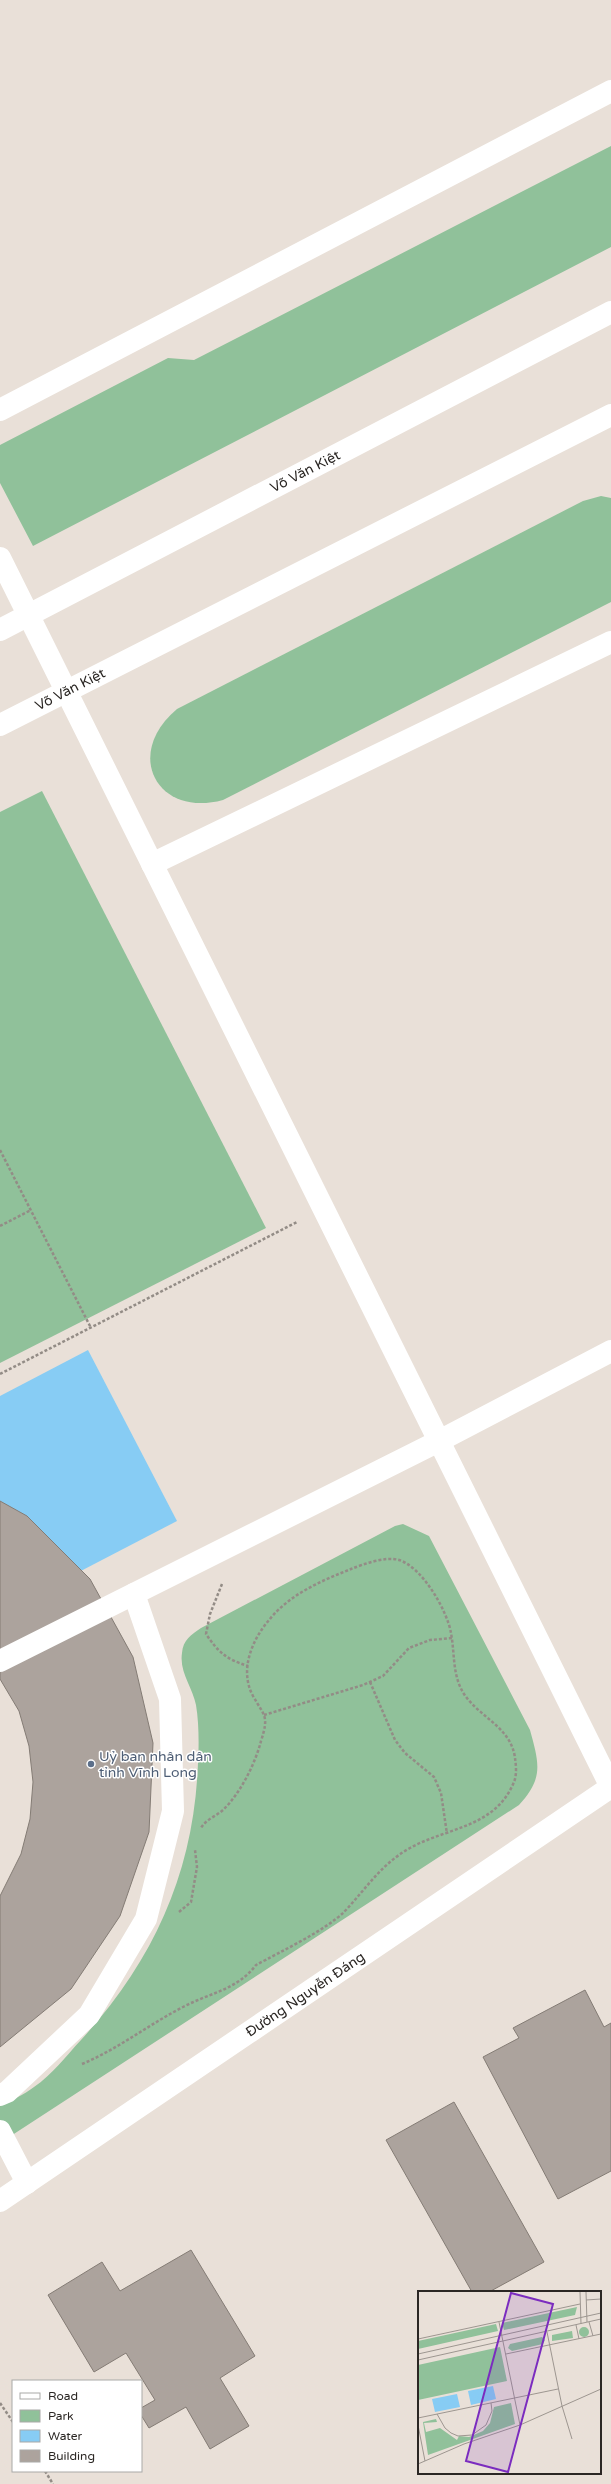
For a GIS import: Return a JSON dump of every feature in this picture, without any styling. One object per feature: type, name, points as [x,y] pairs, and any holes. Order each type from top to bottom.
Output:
[{"type":"street","points":[[0,410],[611,90]]},
{"type":"street","name":"Võ Văn Kiệt","points":[[0,630],[611,312]]},
{"type":"street","name":"Võ Văn Kiệt","points":[[0,725],[611,415]]},
{"type":"street","points":[[0,558],[611,1787]]},
{"type":"street","points":[[152,864],[611,642]]},
{"type":"street","points":[[0,1661],[439,1441],[611,1351]]},
{"type":"street","points":[[0,2095],[7,2092],[89,2015],[142,1925],[148,1911],[173,1811],[170,1700],[134,1594]]},
{"type":"street","name":"Đường Nguyễn Đáng","points":[[0,2201],[611,1787]]},
{"type":"street","points":[[0,2132],[27,2182]]},
{"type":"path","points":[[0,1150],[91,1328]]},
{"type":"path","points":[[0,1374],[323,1209]]},
{"type":"path","points":[[0,1226],[31,1210]]},
{"type":"path","points":[[238,1541],[210,1614],[206,1634],[216,1648],[230,1660],[248,1666]]},
{"type":"path","points":[[80,2065],[125,2043],[183,2007],[233,1986],[247,1977],[256,1965],[299,1941],[343,1912],[376,1873],[391,1859],[412,1847],[470,1826],[490,1813],[502,1801],[514,1780],[516,1764],[514,1750],[504,1731],[477,1709],[464,1694],[455,1674],[452,1638],[446,1615],[437,1596],[423,1579],[398,1559],[383,1560],[363,1565],[332,1577],[290,1598],[269,1619],[254,1640],[249,1654],[248,1666],[248,1677],[252,1695],[263,1709],[266,1723],[261,1744],[245,1780],[224,1809],[203,1824],[198,1834]]},
{"type":"path","points":[[264,1715],[332,1696],[370,1682],[383,1676],[409,1648],[430,1640],[452,1638]]},
{"type":"path","points":[[370,1682],[395,1740],[405,1753],[434,1777],[441,1794],[446,1834]]},
{"type":"path","points":[[142,1925],[177,1914],[191,1902],[197,1867],[195,1847]]},
{"type":"path","points":[[0,2402],[12,2420]]},
{"type":"path","points":[[46,2472],[53,2484]]},
{"type":"green space","points":[[611,146],[611,247],[33,546],[0,483],[0,445],[168,358],[194,360]]},
{"type":"green space","points":[[601,496],[611,498],[611,602],[223,800],[200,803],[180,800],[165,791],[155,778],[150,762],[152,745],[161,727],[177,709],[583,501]]},
{"type":"green space","points":[[42,791],[266,1228],[0,1363],[0,812]]},
{"type":"green space","points":[[403,1524],[429,1536],[530,1730],[537,1761],[536,1778],[533,1787],[519,1805],[0,2143],[0,2106],[26,2092],[47,2077],[107,2010],[130,1978],[149,1946],[165,1912],[178,1877],[188,1841],[195,1803],[199,1741],[196,1705],[182,1667],[183,1648],[186,1641],[201,1628],[395,1526]]},
{"type":"water","points":[[88,1350],[177,1521],[0,1613],[0,1396]]},
{"type":"building","name":"Uỷ ban nhân dân tỉnh Vĩnh Long","points":[[0,1501],[27,1516],[90,1579],[133,1657],[153,1743],[149,1832],[120,1916],[71,1989],[0,2047],[0,1896],[21,1854],[30,1819],[33,1782],[29,1746],[19,1711],[0,1679]]},
{"type":"building","points":[[585,1990],[604,2027],[611,2023],[611,2171],[558,2199],[483,2057],[519,2038],[513,2028]]},
{"type":"building","points":[[454,2102],[544,2262],[491,2291],[471,2291],[386,2140]]},
{"type":"building","points":[[191,2250],[255,2356],[220,2378],[249,2426],[210,2449],[186,2407],[149,2428],[142,2417],[142,2407],[155,2400],[126,2353],[94,2372],[48,2295],[102,2262],[120,2291]]},
{"type":"place","name":"Uỷ ban nhân dân tỉnh Vĩnh Long","points":[[91,1764]]}]
